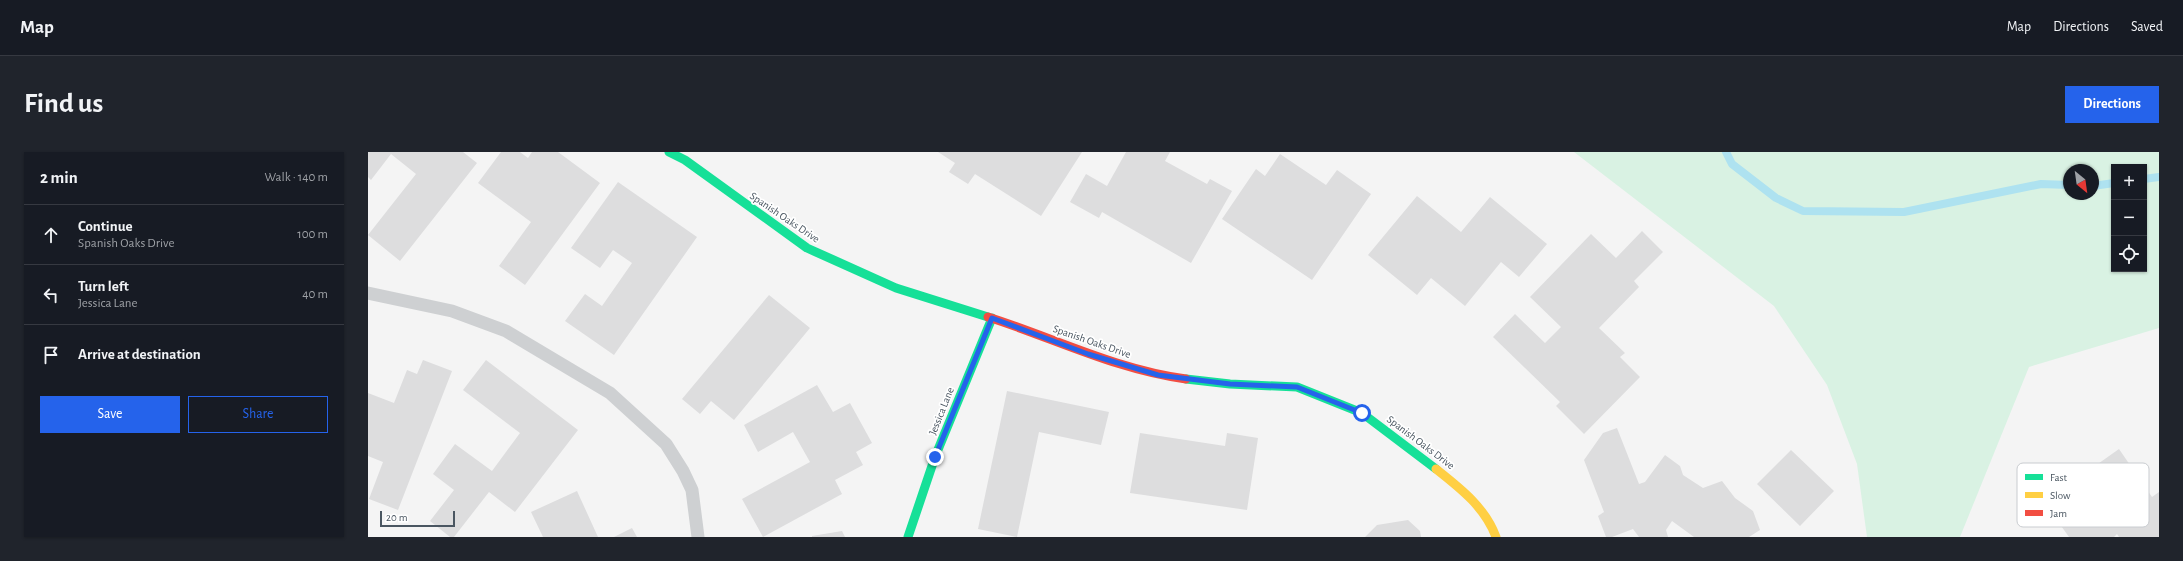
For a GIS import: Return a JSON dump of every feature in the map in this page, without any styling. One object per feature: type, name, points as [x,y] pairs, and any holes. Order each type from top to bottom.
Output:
[{"type":"street","name":"Spanish Oaks Drive","points":[[669,152],[685,160],[806,248],[896,288],[992,318],[1088,354],[1158,375],[1230,384],[1297,387],[1362,413],[1465,492],[1491,524],[1496,537]]},
{"type":"street","name":"Jessica Lane","points":[[908,537],[935,457],[992,318]]},
{"type":"lane","points":[[368,293],[452,311],[506,331],[610,393],[666,444],[683,471],[692,490],[698,537]]},
{"type":"green space","points":[[1574,152],[2159,152],[2159,328],[2029,367],[1960,537],[1867,537],[1857,464],[1827,385],[1774,306]]},
{"type":"building","points":[[368,152],[463,152],[477,163],[400,261],[368,235],[416,174],[391,154],[371,180],[368,177]]},
{"type":"building","points":[[501,152],[520,152],[528,158],[532,152],[558,152],[600,183],[525,285],[499,266],[531,222],[478,183]]},
{"type":"building","points":[[938,152],[1082,152],[1041,216],[975,174],[968,184],[949,172],[955,163]]},
{"type":"building","points":[[1126,152],[1170,152],[1165,161],[1207,184],[1210,179],[1232,191],[1191,263],[1102,212],[1099,218],[1070,202],[1086,174],[1107,186]]},
{"type":"building","points":[[1280,154],[1326,185],[1337,170],[1371,194],[1312,280],[1222,219],[1256,169],[1265,176]]},
{"type":"building","points":[[618,182],[697,237],[614,355],[565,321],[585,294],[602,306],[632,263],[613,250],[600,268],[571,248]]},
{"type":"building","points":[[1417,196],[1461,232],[1490,197],[1547,244],[1519,277],[1501,262],[1465,306],[1431,278],[1417,295],[1368,255]]},
{"type":"building","points":[[1642,231],[1663,252],[1634,281],[1639,287],[1599,328],[1625,353],[1620,357],[1640,377],[1584,434],[1556,406],[1560,402],[1493,337],[1515,314],[1545,343],[1561,327],[1530,297],[1591,234],[1616,258]]},
{"type":"building","points":[[769,295],[810,328],[734,420],[711,401],[700,414],[682,399]]},
{"type":"building","points":[[423,360],[452,371],[398,510],[369,499],[383,462],[368,456],[368,393],[394,403],[407,370],[417,374]]},
{"type":"building","points":[[486,360],[578,430],[515,512],[489,492],[454,537],[450,537],[430,521],[454,490],[433,474],[455,444],[492,471],[520,433],[463,390]]},
{"type":"building","points":[[817,385],[833,412],[850,403],[872,443],[856,452],[863,465],[835,480],[842,494],[763,537],[742,499],[810,462],[793,432],[758,452],[744,425]]},
{"type":"building","points":[[1007,391],[1109,412],[1101,445],[1039,432],[1017,537],[978,529]]},
{"type":"building","points":[[1617,428],[1639,484],[1645,482],[1665,455],[1680,466],[1683,475],[1703,488],[1722,481],[1735,498],[1753,511],[1760,530],[1749,537],[1694,537],[1672,521],[1666,530],[1668,537],[1639,537],[1633,529],[1612,537],[1606,537],[1598,516],[1604,512],[1584,460],[1603,433]]},
{"type":"building","points":[[1140,433],[1225,446],[1227,433],[1258,438],[1247,510],[1130,493]]},
{"type":"building","points":[[2119,449],[2129,463],[2099,463]]},
{"type":"building","points":[[1791,450],[1834,491],[1800,526],[1757,484]]},
{"type":"building","points":[[577,491],[598,537],[543,537],[531,512]]},
{"type":"building","points":[[2159,492],[2159,537],[2119,537],[2117,534],[2114,537],[2069,537],[2062,527],[2149,527],[2149,493],[2152,497]]},
{"type":"building","points":[[1408,520],[1420,531],[1421,537],[1365,537],[1377,525]]},
{"type":"building","points":[[632,528],[637,537],[614,537]]},
{"type":"building","points":[[842,531],[845,537],[812,537],[812,536]]},
{"type":"waterway","points":[[1726,152],[1732,164],[1776,198],[1803,211],[1904,212],[2041,184],[2063,185]]},
{"type":"waterway","points":[[2147,179],[2159,177]]},
{"type":"waterway","points":[[2099,185],[2111,183]]},
{"type":"traffic: fast","points":[[669,152],[685,160],[807,248],[896,288],[988,317]]},
{"type":"traffic: fast","points":[[908,537],[935,457],[992,318]]},
{"type":"traffic: fast","points":[[1186,379],[1230,384],[1297,387],[1362,413],[1436,469]]},
{"type":"traffic: slow","points":[[1436,469],[1463,491],[1479,507],[1496,537]]},
{"type":"traffic: jam","points":[[988,317],[1110,361],[1160,375],[1186,379]]},
{"type":"route","points":[[935,457],[992,318],[1088,354],[1158,375],[1230,384],[1297,387],[1362,413]]}]
